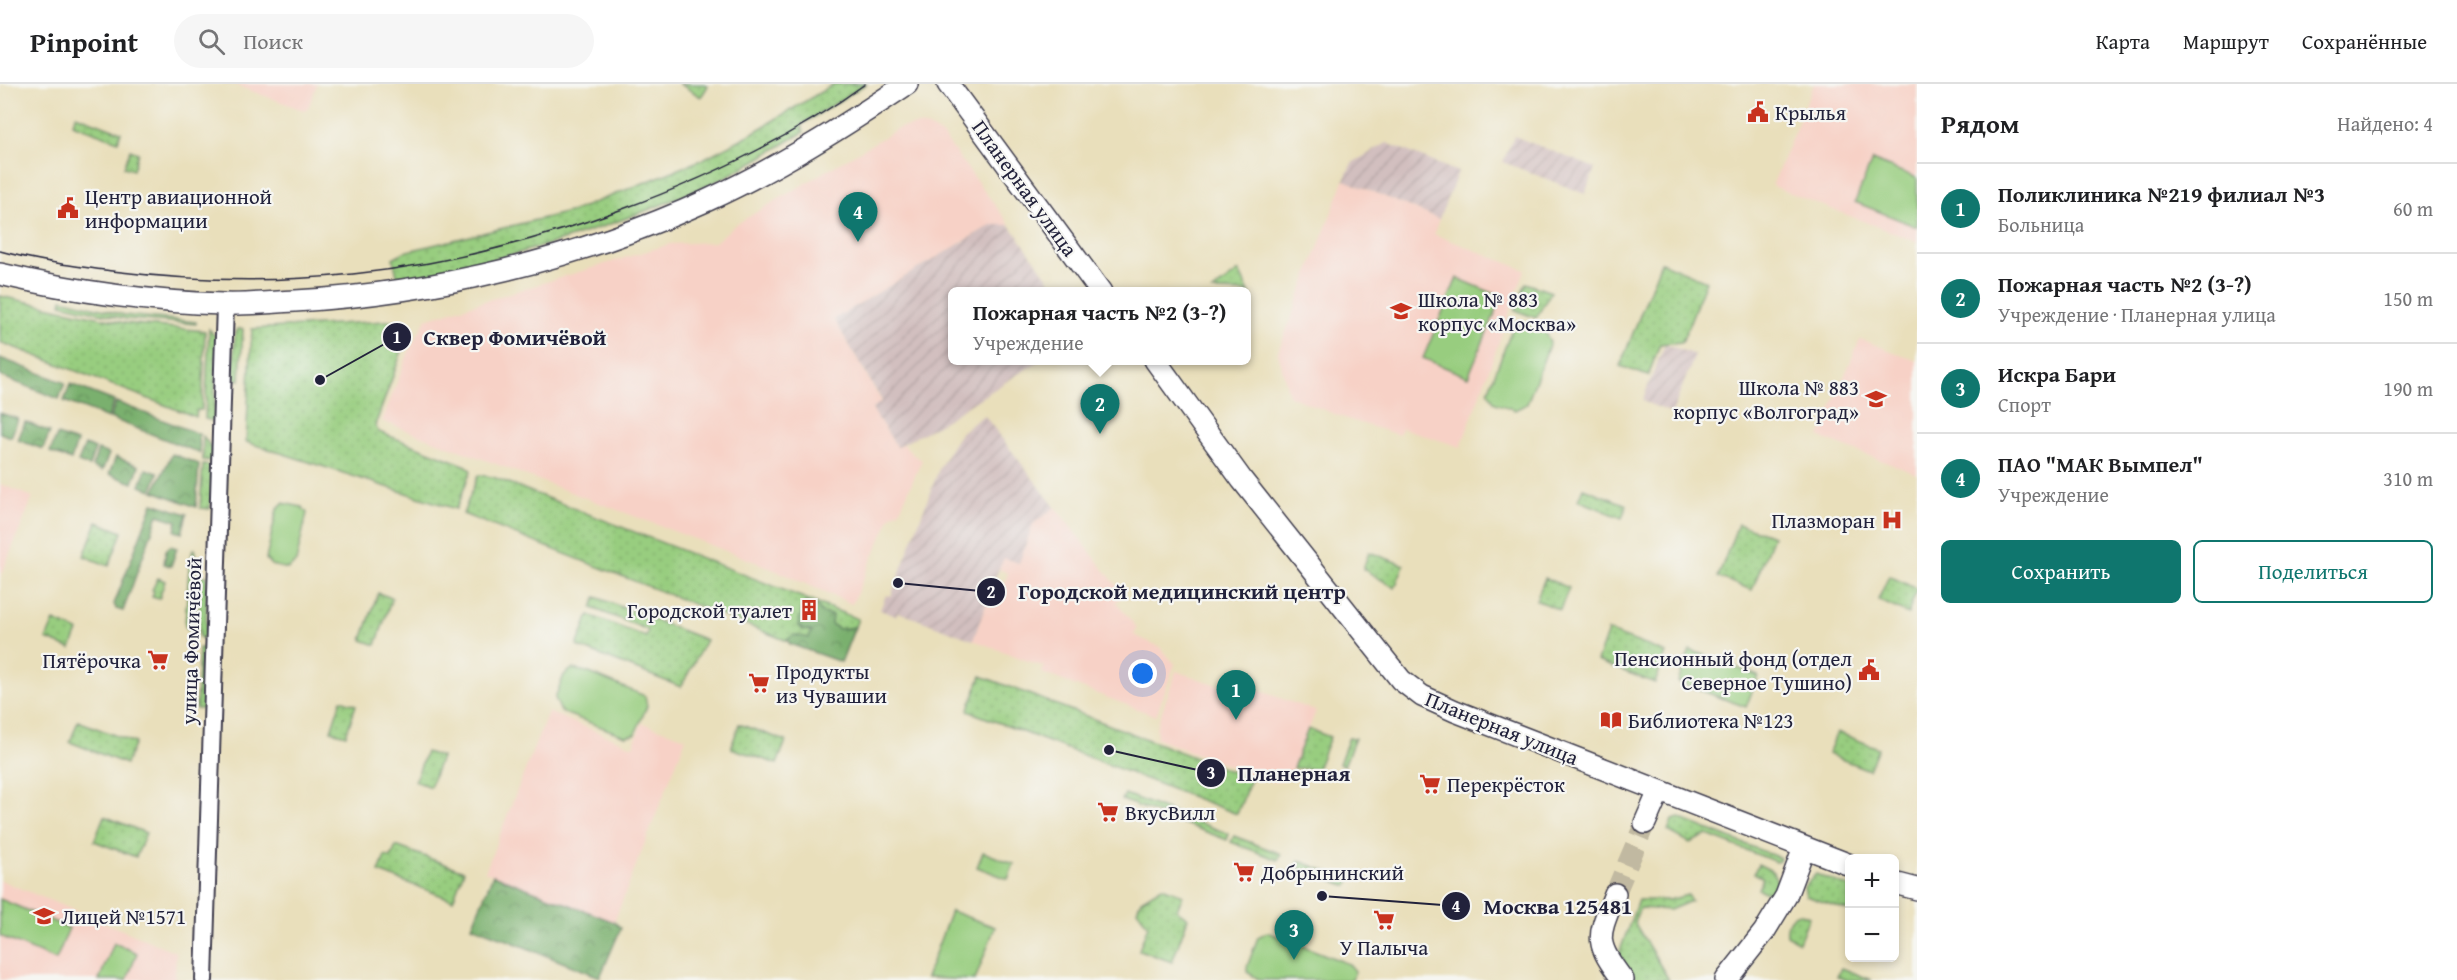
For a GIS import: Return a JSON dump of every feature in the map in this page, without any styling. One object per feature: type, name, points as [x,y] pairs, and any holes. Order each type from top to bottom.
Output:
[{"type":"main road","points":[[0,274],[105,294],[225,304],[330,299],[404,291],[496,271],[631,231],[710,199],[803,150],[907,84]]},
{"type":"main road","name":"Планерная улица","points":[[948,84],[1098,287]]},
{"type":"main road","name":"Планерная улица","points":[[1159,365],[1242,480],[1407,686],[1455,711],[1845,863]]},
{"type":"main road","points":[[1645,823],[1659,791]]},
{"type":"main road","points":[[1726,980],[1764,932],[1786,896],[1804,848]]},
{"type":"main road","points":[[1899,884],[1917,889]]},
{"type":"main road","points":[[1615,894],[1601,935],[1601,949],[1623,980]]},
{"type":"street","name":"улица Фомичёвой","points":[[204,980],[225,304]]},
{"type":"shaded area","points":[[232,84],[317,84],[308,108],[303,110]]},
{"type":"shaded area","points":[[1814,84],[1917,84],[1917,242],[1772,186]]},
{"type":"shaded area","points":[[918,125],[929,127],[943,136],[1010,225],[991,225],[834,319],[882,402],[872,409],[897,447],[904,444],[912,454],[922,460],[900,510],[891,516],[852,604],[758,563],[382,421],[409,351],[426,319],[670,244],[715,242],[735,225],[899,128]]},
{"type":"shaded area","points":[[1514,136],[1595,168],[1585,194],[1503,162]]},
{"type":"shaded area","points":[[1387,143],[1458,172],[1439,219],[1344,180],[1352,163]]},
{"type":"shaded area","name":"Школа № 883 корпус «Москва»","points":[[1344,180],[1439,219],[1434,234],[1525,270],[1461,447],[1401,428],[1399,435],[1347,419],[1289,396],[1278,352]]},
{"type":"shaded area","points":[[991,225],[1010,225],[1054,287],[948,287],[948,365],[1033,365],[938,425],[897,447],[872,409],[882,401],[834,319]]},
{"type":"shaded area","name":"Школа № 883 корпус «Волгоград»","points":[[1860,339],[1917,361],[1917,474],[1819,437]]},
{"type":"shaded area","points":[[1665,344],[1695,355],[1672,413],[1642,401]]},
{"type":"shaded area","points":[[984,415],[1055,507],[1033,524],[1019,563],[1004,558],[989,590],[1000,594],[997,605],[987,602],[973,640],[898,612],[896,616],[880,610],[886,595],[891,596],[939,469],[960,433]]},
{"type":"shaded area","points":[[0,484],[33,497],[0,578]]},
{"type":"shaded area","points":[[1055,507],[1124,595],[1116,602],[1137,628],[1134,635],[1160,647],[1175,664],[1156,716],[1042,673],[1044,667],[973,640],[987,602],[997,605],[1008,573],[999,569],[1004,557],[1019,563],[1033,524]]},
{"type":"shaded area","points":[[1176,671],[1237,692],[1241,684],[1316,711],[1293,768],[1280,781],[1273,782],[1157,739],[1156,728]]},
{"type":"shaded area","points":[[548,712],[633,746],[642,723],[686,738],[614,922],[485,872]]},
{"type":"shaded area","name":"Лицей №1571","points":[[0,880],[176,952],[175,980],[0,980]]},
{"type":"green space","points":[[680,84],[705,84],[708,86],[701,97]]},
{"type":"green space","points":[[834,84],[866,84],[801,125],[804,132],[717,181],[641,213],[524,252],[404,279],[397,276],[393,258],[404,252],[573,211],[701,160],[749,135]]},
{"type":"green space","points":[[76,115],[121,132],[118,141],[72,124]]},
{"type":"green space","points":[[130,150],[138,153],[133,170],[124,167]]},
{"type":"green space","points":[[1872,160],[1917,178],[1917,227],[1855,202]]},
{"type":"green space","points":[[1661,262],[1706,281],[1682,342],[1660,344],[1648,376],[1620,366]]},
{"type":"green space","points":[[1239,271],[1246,287],[1217,287]]},
{"type":"green space","points":[[1457,278],[1502,297],[1468,377],[1423,358]]},
{"type":"green space","points":[[1526,283],[1551,292],[1536,318],[1515,310]]},
{"type":"green space","points":[[0,296],[125,323],[205,331],[202,410],[197,410],[196,417],[0,342]]},
{"type":"green space","points":[[62,299],[125,315],[196,322],[196,324],[126,319],[61,304]]},
{"type":"green space","points":[[403,320],[408,334],[375,426],[379,432],[467,466],[471,471],[456,509],[246,442],[252,329]]},
{"type":"green space","points":[[1522,324],[1545,332],[1550,342],[1527,404],[1515,410],[1495,403],[1488,392],[1512,329]]},
{"type":"green space","points":[[209,329],[215,336],[217,345],[214,421],[205,419]]},
{"type":"green space","points":[[238,329],[243,329],[240,380],[233,379],[235,334]]},
{"type":"green space","points":[[0,358],[65,383],[59,399],[0,376]]},
{"type":"green space","points":[[70,384],[114,401],[108,418],[64,401]]},
{"type":"green space","points":[[116,402],[199,434],[200,453],[110,418]]},
{"type":"green space","points":[[0,413],[18,419],[11,437],[0,433]]},
{"type":"green space","points":[[25,422],[50,432],[43,449],[18,440]]},
{"type":"green space","points":[[57,435],[77,442],[71,460],[50,452]]},
{"type":"green space","points":[[203,436],[213,450],[212,461],[203,460]]},
{"type":"green space","points":[[85,445],[95,449],[89,466],[78,462]]},
{"type":"green space","points":[[98,450],[109,454],[102,471],[92,467]]},
{"type":"green space","points":[[172,454],[199,464],[196,507],[154,491]]},
{"type":"green space","points":[[116,457],[139,466],[133,483],[109,474]]},
{"type":"green space","points":[[203,465],[212,466],[210,509],[200,508]]},
{"type":"green space","points":[[146,469],[158,473],[152,490],[140,486]]},
{"type":"green space","points":[[478,475],[493,477],[858,619],[841,662],[463,514]]},
{"type":"green space","points":[[1583,488],[1627,505],[1622,518],[1578,500]]},
{"type":"green space","points":[[153,503],[187,514],[182,533],[175,531],[177,521],[158,515],[123,611],[116,609],[114,604]]},
{"type":"green space","points":[[283,503],[302,507],[307,513],[296,562],[288,569],[271,565],[266,559],[277,509]]},
{"type":"green space","points":[[97,522],[122,532],[109,566],[84,556]]},
{"type":"green space","points":[[1738,524],[1773,536],[1752,590],[1718,577]]},
{"type":"green space","points":[[170,546],[177,548],[171,566],[164,564],[166,550]]},
{"type":"green space","points":[[193,549],[195,549],[195,636],[185,626],[189,568]]},
{"type":"green space","points":[[1369,552],[1404,565],[1395,588],[1363,569]]},
{"type":"green space","points":[[200,576],[207,576],[206,640],[199,637]]},
{"type":"green space","points":[[1889,576],[1917,589],[1908,614],[1878,600]]},
{"type":"green space","points":[[158,578],[165,581],[159,599],[152,597],[154,591],[152,590]]},
{"type":"green space","points":[[1545,578],[1569,588],[1560,610],[1536,600]]},
{"type":"green space","points":[[378,593],[392,598],[376,645],[362,640]]},
{"type":"green space","points":[[596,597],[706,640],[681,687],[577,646],[589,615],[646,637],[648,630],[592,608]]},
{"type":"green space","points":[[806,602],[818,606],[821,613],[832,615],[831,624],[839,629],[855,627],[841,662],[790,644],[787,640],[794,635],[809,638],[811,631],[803,630],[798,625],[803,605]]},
{"type":"green space","points":[[54,621],[78,631],[71,649],[46,639]]},
{"type":"green space","points":[[1608,631],[1666,653],[1655,683],[1597,661]]},
{"type":"green space","points":[[199,648],[206,648],[204,709],[196,709]]},
{"type":"green space","points":[[1690,650],[1758,676],[1746,707],[1678,682]]},
{"type":"green space","points":[[572,669],[587,672],[645,696],[647,706],[635,734],[625,736],[561,712],[555,698],[564,675]]},
{"type":"green space","points":[[981,676],[1251,779],[1237,814],[968,711]]},
{"type":"green space","points":[[341,700],[356,705],[346,735],[331,731]]},
{"type":"green space","points":[[78,721],[135,743],[126,764],[70,742]]},
{"type":"green space","points":[[739,724],[786,741],[777,764],[731,748]]},
{"type":"green space","points":[[1308,729],[1330,737],[1317,769],[1293,768]]},
{"type":"green space","points":[[1837,732],[1878,748],[1869,770],[1828,754]]},
{"type":"green space","points":[[1349,737],[1355,738],[1344,766],[1339,764]]},
{"type":"green space","points":[[426,752],[441,757],[430,787],[415,781]]},
{"type":"green space","points":[[1125,794],[1229,834],[1227,840],[1122,800]]},
{"type":"green space","points":[[104,816],[146,833],[136,857],[94,841]]},
{"type":"green space","points":[[1679,818],[1780,858],[1779,861],[1776,862],[1707,835],[1690,843],[1668,831],[1672,820]]},
{"type":"green space","points":[[1234,836],[1281,854],[1278,860],[1231,842]]},
{"type":"green space","points":[[396,846],[464,871],[453,900],[379,872],[385,856],[391,858]]},
{"type":"green space","points":[[983,852],[1014,864],[1008,879],[977,867]]},
{"type":"green space","points":[[1299,861],[1326,871],[1323,877],[1297,867]]},
{"type":"green space","points":[[1758,864],[1774,872],[1777,883],[1771,895],[1758,889],[1763,878],[1754,873]]},
{"type":"green space","points":[[1329,872],[1350,880],[1348,886],[1326,878]]},
{"type":"green space","points":[[1816,874],[1845,885],[1845,910],[1806,896],[1804,887]]},
{"type":"green space","points":[[493,875],[614,922],[621,928],[600,977],[472,926]]},
{"type":"green space","points":[[1162,887],[1183,895],[1177,910],[1188,918],[1172,962],[1139,950],[1148,925],[1137,910],[1141,900]]},
{"type":"green space","points":[[1688,895],[1691,901],[1670,910],[1640,908],[1634,922],[1669,980],[1636,980],[1619,954],[1638,900],[1669,900]]},
{"type":"green space","points":[[0,899],[69,928],[56,960],[0,936]]},
{"type":"green space","points":[[951,911],[995,927],[975,980],[926,978]]},
{"type":"green space","points":[[1799,913],[1809,917],[1799,942],[1787,935],[1787,931],[1791,919]]},
{"type":"green space","points":[[1267,932],[1349,964],[1355,971],[1352,980],[1260,980],[1247,972],[1247,967],[1258,937]]},
{"type":"green space","points":[[114,943],[137,953],[127,980],[99,980]]},
{"type":"green space","points":[[1841,968],[1872,980],[1846,980],[1837,976]]},
{"type":"tunnel","points":[[1615,894],[1645,823]]},
{"type":"tram line","points":[[0,251],[98,269],[202,279],[293,279],[417,265],[484,251],[552,233],[621,210],[751,153],[811,120],[865,84]]},
{"type":"place","name":"Крылья","points":[[1758,112]]},
{"type":"place","name":"Центр авиационной информации","points":[[68,208]]},
{"type":"place","name":"ПАО \"МАК Вымпел\"","points":[[858,242]]},
{"type":"place","name":"Школа № 883 корпус «Москва»","points":[[1401,311]]},
{"type":"place","name":"Сквер Фомичёвой","points":[[320,380]]},
{"type":"place","name":"Школа № 883 корпус «Волгоград»","points":[[1876,399]]},
{"type":"place","name":"Пожарная часть №2 (3-?)","points":[[1100,434]]},
{"type":"place","name":"Плазморан","points":[[1892,520]]},
{"type":"place","name":"Городской медицинский центр","points":[[898,583]]},
{"type":"place","name":"Городской туалет","points":[[809,610]]},
{"type":"place","name":"Пятёрочка","points":[[158,660]]},
{"type":"place","name":"Пенсионный фонд (отдел Северное Тушино)","points":[[1869,670]]},
{"type":"place","name":"Продукты из Чувашии","points":[[759,683]]},
{"type":"place","name":"Поликлиника №219 филиал №3","points":[[1236,720]]},
{"type":"place","name":"Библиотека №123","points":[[1611,720]]},
{"type":"place","name":"Планерная","points":[[1109,750]]},
{"type":"place","name":"Перекрёсток","points":[[1430,784]]},
{"type":"place","name":"ВкусВилл","points":[[1108,812]]},
{"type":"place","name":"Добрынинский","points":[[1244,872]]},
{"type":"place","name":"Москва 125481","points":[[1322,896]]},
{"type":"place","name":"Лицей №1571","points":[[44,916]]},
{"type":"place","name":"У Палыча","points":[[1384,920]]},
{"type":"place","name":"Искра Бари","points":[[1294,960]]}]
